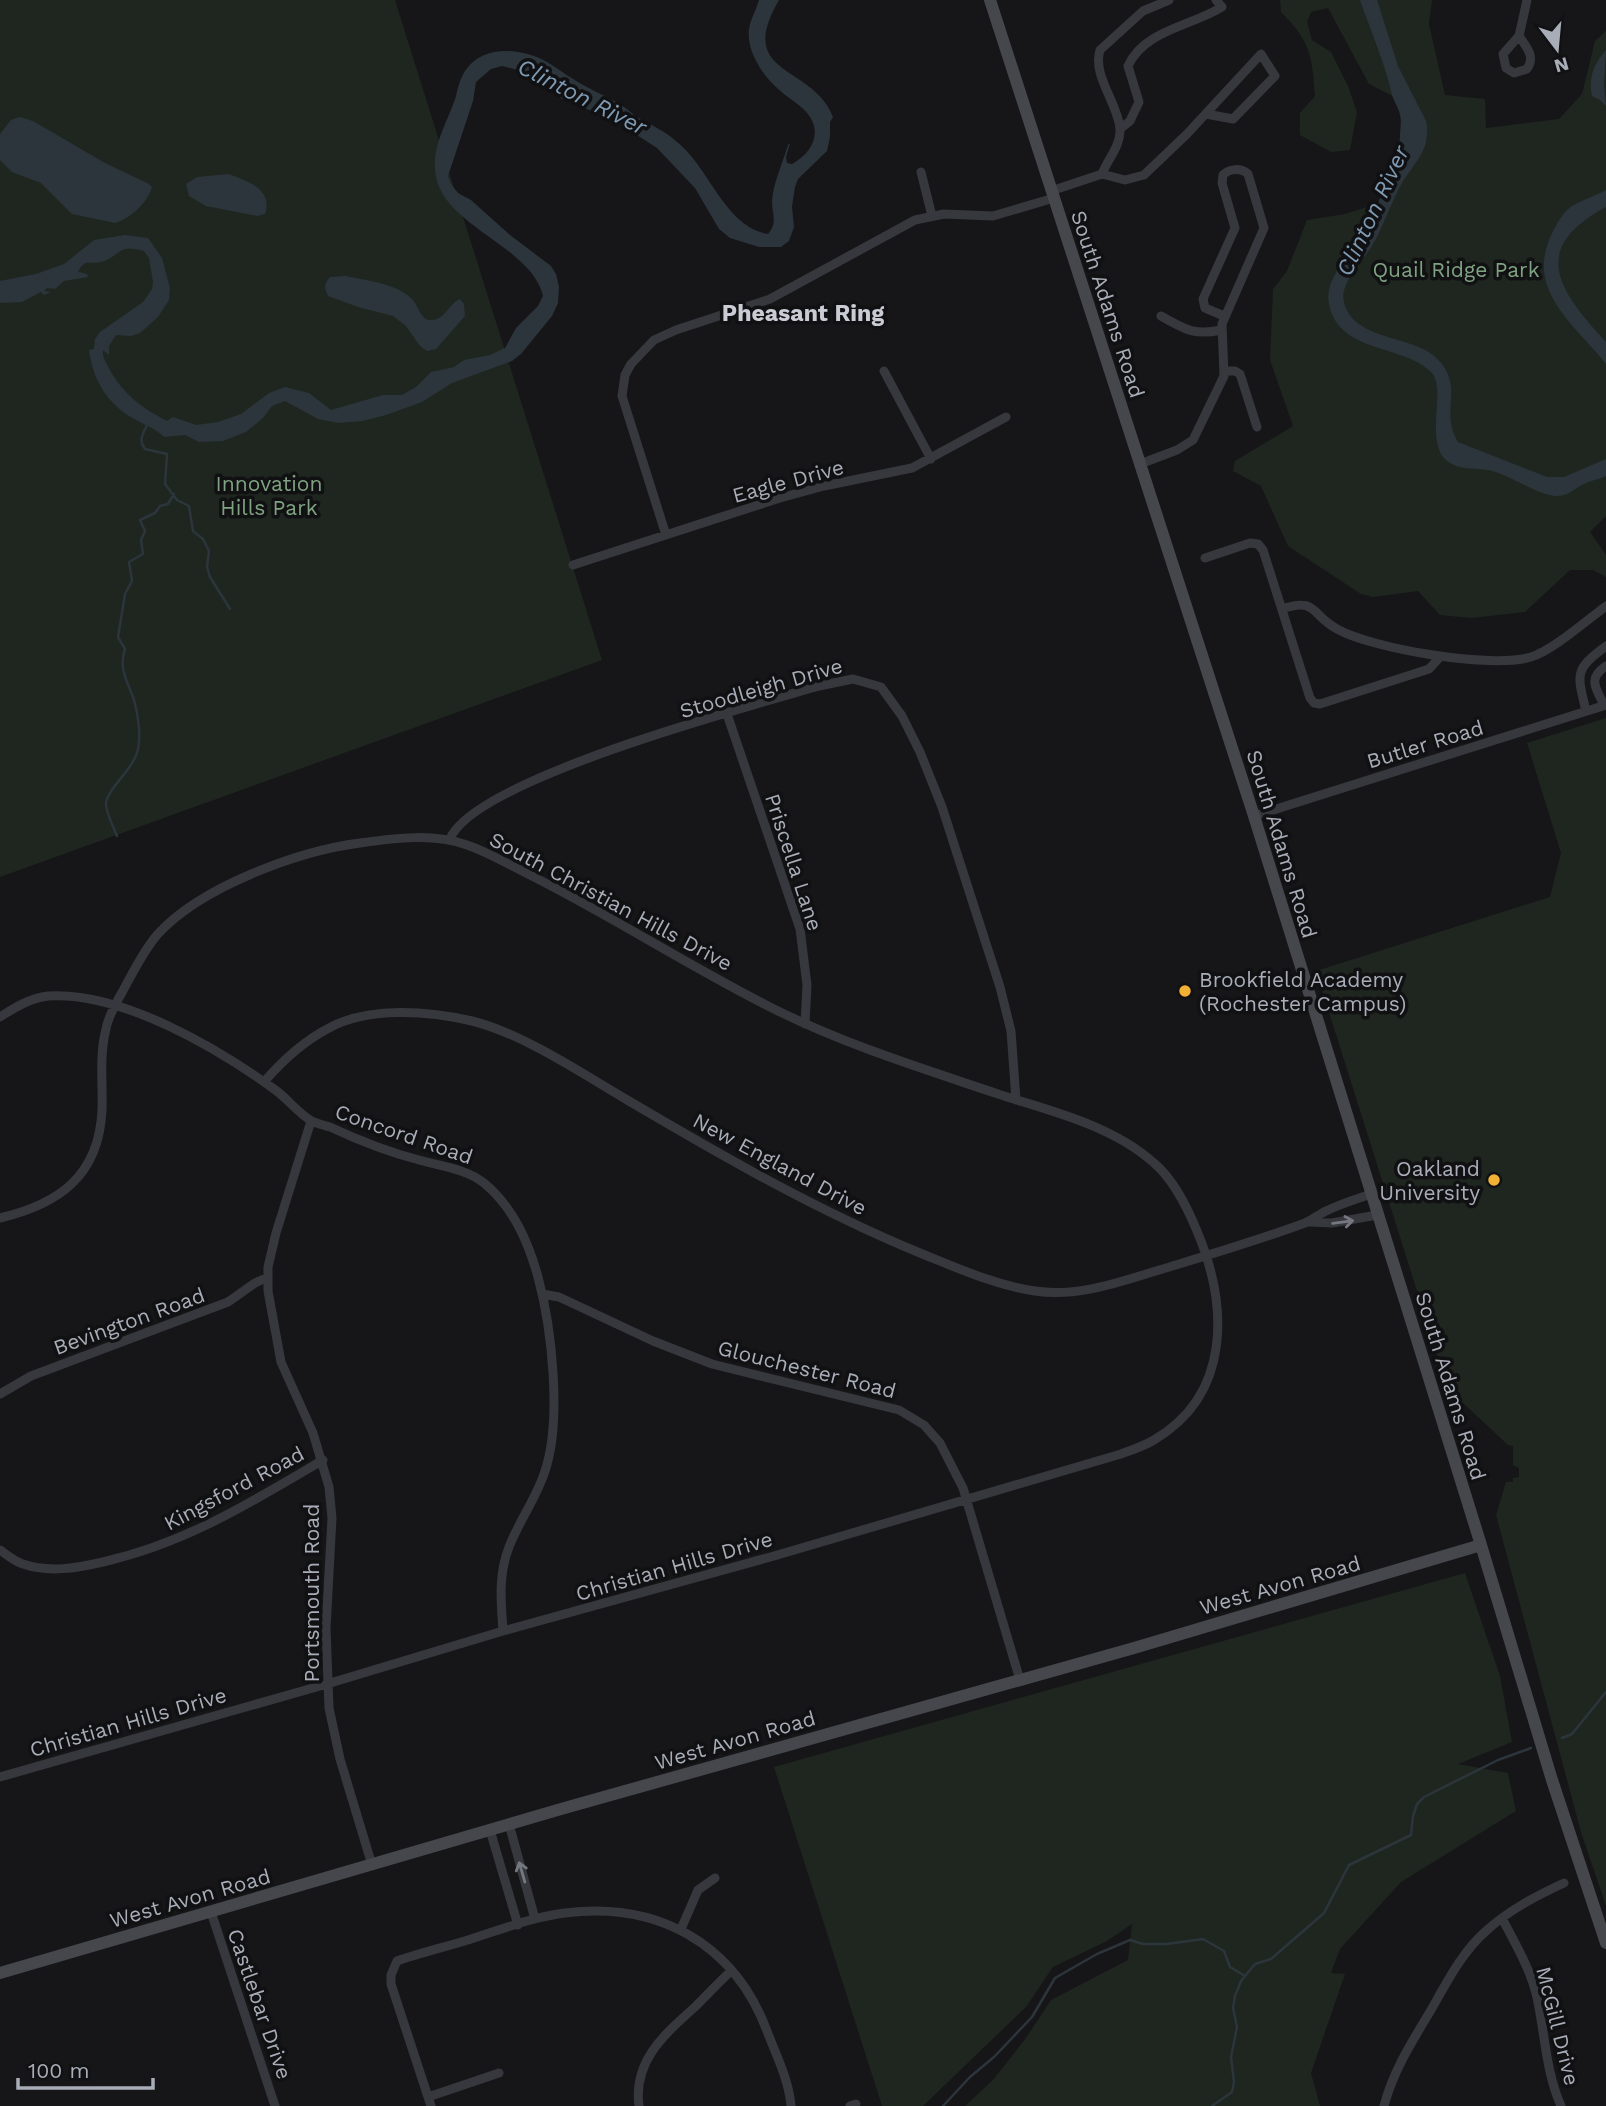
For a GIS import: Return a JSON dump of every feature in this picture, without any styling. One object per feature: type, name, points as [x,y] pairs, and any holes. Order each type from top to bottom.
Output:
[{"type":"main road","name":"South Adams Road","points":[[990,0],[1254,816],[1552,1780],[1606,1943]]},
{"type":"main road","name":"West Avon Road","points":[[0,1973],[1481,1545]]},
{"type":"street","points":[[1102,174],[1117,144],[1120,129],[1099,64],[1100,50],[1135,17],[1169,0]]},
{"type":"street","points":[[1120,129],[1130,121],[1139,102],[1128,66],[1132,59],[1156,37],[1208,16],[1222,6],[1216,0]]},
{"type":"street","points":[[1519,36],[1527,0]]},
{"type":"street","points":[[666,535],[622,396],[625,375],[638,354],[654,340],[770,299],[915,220],[944,214],[993,216],[1102,174],[1125,180],[1144,176],[1261,54],[1275,76],[1234,119],[1206,114]]},
{"type":"street","points":[[1140,464],[1177,450],[1192,440],[1225,371],[1222,330],[1224,316],[1264,228],[1248,174],[1238,170],[1223,175],[1222,183],[1235,228],[1203,299],[1205,308],[1224,316]]},
{"type":"street","points":[[921,172],[932,216]]},
{"type":"street","points":[[1161,316],[1195,333],[1222,330]]},
{"type":"street","points":[[884,370],[931,459]]},
{"type":"street","points":[[1225,371],[1240,374],[1257,427]]},
{"type":"street","name":"Eagle Drive","points":[[573,565],[780,498],[824,486],[897,472],[931,459],[1006,417]]},
{"type":"street","points":[[1205,558],[1250,543],[1258,544],[1263,550],[1310,698],[1314,703],[1320,704],[1429,669],[1440,657]]},
{"type":"street","points":[[1282,609],[1306,604],[1339,631],[1440,657],[1518,660],[1533,657],[1606,606]]},
{"type":"street","points":[[1586,711],[1581,690],[1581,669],[1585,662],[1606,646]]},
{"type":"street","points":[[1605,705],[1594,680],[1606,666]]},
{"type":"street","name":"Stoodleigh Drive","points":[[450,839],[463,821],[479,810],[563,766],[819,686],[853,679],[880,687],[891,699],[919,752],[942,807],[1012,1031],[1016,1100]]},
{"type":"street","name":"Butler Road","points":[[1254,816],[1605,705]]},
{"type":"street","name":"Priscella Lane","points":[[727,714],[800,929],[807,985],[805,1024]]},
{"type":"street","name":"South Christian Hills Drive","points":[[0,1218],[20,1213],[58,1197],[76,1179],[90,1159],[99,1138],[102,1111],[101,1056],[113,1006],[139,958],[170,922],[240,880],[303,855],[333,847],[412,838],[450,839],[560,890],[756,1000],[805,1024],[860,1047],[1064,1116],[1108,1134],[1154,1163],[1170,1181],[1189,1212],[1207,1256]]},
{"type":"street","name":"Concord Road","points":[[0,1017],[25,1002],[46,996],[90,1000],[113,1006],[190,1036],[226,1056],[264,1082],[311,1121],[383,1150],[478,1178],[507,1205],[531,1257],[542,1294],[551,1355],[552,1446],[545,1473],[509,1548],[502,1570],[500,1591],[503,1631]]},
{"type":"street","name":"New England Drive","points":[[264,1082],[291,1054],[309,1041],[330,1027],[355,1018],[387,1014],[453,1017],[476,1022],[547,1053],[750,1171],[825,1211],[943,1262],[1015,1287],[1039,1292],[1098,1288],[1207,1256],[1309,1222],[1327,1210],[1371,1194]]},
{"type":"street","name":"Portsmouth Road","points":[[311,1121],[276,1233],[268,1267],[268,1291],[281,1362],[323,1460],[332,1518],[326,1628],[329,1708],[340,1759],[372,1865]]},
{"type":"street","name":"New England Drive","points":[[1309,1222],[1332,1223],[1377,1215]]},
{"type":"street","name":"Christian Hills Drive","points":[[0,1777],[967,1500],[1142,1446],[1175,1424],[1192,1408],[1212,1367],[1218,1333],[1218,1302],[1207,1256]]},
{"type":"street","name":"Bevington Road","points":[[0,1394],[31,1376],[228,1302],[268,1277]]},
{"type":"street","name":"Glouchester Road","points":[[542,1294],[559,1297],[653,1341],[712,1364],[900,1410],[924,1425],[940,1443],[958,1475],[1020,1680]]},
{"type":"street","name":"Kingsford Road","points":[[0,1550],[21,1564],[44,1568],[77,1568],[128,1556],[181,1538],[251,1503],[323,1460]]},
{"type":"street","points":[[509,1824],[535,1919]]},
{"type":"street","points":[[490,1830],[518,1924]]},
{"type":"street","points":[[681,1929],[698,1890],[715,1878]]},
{"type":"street","points":[[1384,2106],[1397,2071],[1474,1942],[1526,1902],[1564,1883]]},
{"type":"street","points":[[499,2073],[430,2102],[391,1984],[397,1961],[535,1919],[564,1913],[611,1910],[651,1918],[681,1929],[712,1951],[731,1970],[748,1990],[758,2008],[785,2079],[792,2106]]},
{"type":"street","name":"Castlebar Drive","points":[[211,1912],[274,2105]]},
{"type":"street","name":"McGill Drive","points":[[1502,1918],[1531,1978],[1549,2072],[1561,2106]]},
{"type":"street","points":[[639,2106],[641,2072],[648,2056],[669,2030],[731,1970]]},
{"type":"green space","name":"Innovation Hills Park","points":[[0,0],[395,0],[602,660],[0,877]]},
{"type":"green space","name":"Quail Ridge Park","points":[[1280,0],[1432,0],[1429,24],[1445,95],[1485,99],[1486,128],[1559,119],[1582,94],[1595,41],[1606,31],[1606,516],[1590,532],[1606,555],[1606,577],[1593,570],[1570,570],[1525,612],[1471,618],[1440,615],[1418,591],[1373,597],[1361,594],[1288,546],[1261,486],[1233,471],[1235,461],[1293,426],[1270,360],[1273,289],[1287,271],[1307,220],[1345,214],[1367,207],[1371,223],[1347,246],[1350,259],[1364,256],[1414,107],[1369,84],[1328,8],[1311,12],[1307,22],[1312,40],[1331,52],[1357,112],[1350,150],[1331,152],[1300,135],[1300,113],[1315,96],[1313,70],[1304,41],[1281,12]]},
{"type":"green space","name":"Oakland University","points":[[1606,718],[1606,1906],[1581,1832],[1496,1515],[1506,1482],[1513,1482],[1513,1478],[1519,1477],[1519,1468],[1513,1465],[1513,1446],[1508,1445],[1448,1389],[1316,971],[1550,897],[1561,853],[1527,743]]},
{"type":"green space","points":[[1465,1573],[1500,1676],[1512,1742],[1458,1764],[1508,1773],[1516,1811],[1401,1882],[1340,1949],[1331,1973],[1345,1974],[1311,2073],[1320,2106],[965,2106],[993,2080],[1051,2000],[1128,1960],[1132,1924],[1107,1941],[1053,1967],[1026,2007],[923,2106],[882,2106],[774,1767]]},
{"type":"water","name":"Clinton River","points":[[759,0],[779,0],[768,25],[766,43],[771,57],[810,87],[823,100],[833,117],[827,151],[798,179],[795,187],[792,207],[794,227],[789,241],[781,247],[759,247],[730,238],[719,229],[695,188],[657,148],[612,119],[562,99],[529,73],[502,66],[491,69],[476,82],[473,101],[448,176],[458,193],[471,200],[510,235],[551,266],[559,287],[558,303],[552,316],[512,361],[452,383],[422,402],[363,421],[338,423],[318,419],[285,401],[272,406],[263,418],[246,432],[223,441],[199,442],[185,435],[164,437],[126,414],[110,399],[98,382],[89,350],[94,349],[95,339],[100,332],[143,302],[152,289],[149,258],[144,251],[124,249],[101,262],[83,265],[78,272],[87,274],[88,277],[64,281],[55,289],[47,288],[44,291],[51,292],[44,295],[41,292],[22,302],[0,303],[0,281],[36,274],[64,264],[94,240],[125,235],[148,238],[162,258],[170,288],[169,300],[158,317],[140,333],[131,336],[116,335],[109,346],[109,355],[103,350],[103,353],[115,379],[134,400],[149,411],[167,421],[173,417],[196,425],[218,422],[241,414],[269,393],[285,387],[309,393],[331,410],[383,395],[402,395],[416,387],[431,372],[454,367],[464,360],[490,355],[505,348],[516,328],[538,306],[543,296],[536,279],[523,264],[455,210],[443,194],[436,177],[435,155],[441,135],[462,77],[473,62],[482,56],[503,51],[537,57],[615,101],[677,142],[740,220],[753,229],[768,234],[774,222],[774,187],[788,145],[790,143],[787,163],[792,164],[811,146],[815,130],[808,115],[772,83],[754,57],[749,30]]},
{"type":"water","points":[[1360,0],[1377,0],[1398,66],[1426,121],[1427,132],[1422,153],[1398,191],[1372,246],[1345,288],[1344,302],[1349,314],[1358,324],[1422,349],[1433,355],[1443,366],[1451,387],[1451,419],[1458,442],[1547,477],[1564,477],[1606,459],[1606,476],[1586,483],[1566,495],[1542,493],[1496,472],[1450,463],[1441,454],[1437,440],[1437,387],[1431,372],[1419,363],[1358,340],[1345,332],[1335,320],[1329,304],[1330,286],[1378,202],[1391,174],[1400,136],[1399,112]]},
{"type":"water","points":[[1606,50],[1606,106],[1592,96],[1591,83],[1595,66]]},
{"type":"water","points":[[20,117],[33,121],[105,163],[149,184],[152,187],[147,198],[132,214],[115,223],[72,214],[41,183],[12,172],[0,160],[0,134],[11,120]]},
{"type":"water","points":[[229,174],[262,192],[267,205],[265,214],[257,216],[206,206],[189,196],[186,184],[197,177]]},
{"type":"water","points":[[1606,190],[1606,207],[1582,223],[1566,239],[1559,255],[1559,271],[1575,305],[1606,342],[1606,364],[1558,307],[1545,275],[1544,257],[1552,234],[1567,210]]},
{"type":"water","points":[[346,276],[399,290],[413,300],[427,319],[439,318],[460,299],[464,304],[465,316],[436,349],[427,351],[420,346],[406,326],[393,316],[328,296],[325,286],[330,277]]},
{"type":"waterway","points":[[147,425],[142,437],[143,446],[145,449],[167,454],[165,484],[177,500],[189,506],[193,531],[203,539],[209,551],[207,567],[210,577],[230,609]]},
{"type":"waterway","points":[[117,836],[108,813],[107,799],[135,757],[139,737],[135,706],[123,669],[125,649],[118,637],[125,594],[132,581],[129,562],[143,554],[141,540],[145,531],[140,520],[155,513],[160,506],[168,504],[174,494]]},
{"type":"waterway","points":[[1562,1738],[1572,1734],[1606,1692]]},
{"type":"waterway","points":[[1212,2106],[1232,2092],[1234,2082],[1231,2057],[1237,2027],[1233,2008],[1235,1996],[1241,1981],[1255,1964],[1271,1959],[1324,1913],[1349,1865],[1411,1835],[1417,1804],[1424,1797],[1498,1760],[1531,1748]]},
{"type":"waterway","points":[[943,2106],[1032,2017],[1055,1978],[1097,1954],[1130,1940],[1143,1944],[1167,1944],[1203,1939],[1224,1951],[1230,1967],[1245,1976]]},
{"type":"place","name":"Brookfield Academy (Rochester Campus)","points":[[1185,991]]},
{"type":"place","name":"Oakland University","points":[[1494,1180]]},
{"type":"district","name":"Pheasant Ring","points":[[803,313]]}]
